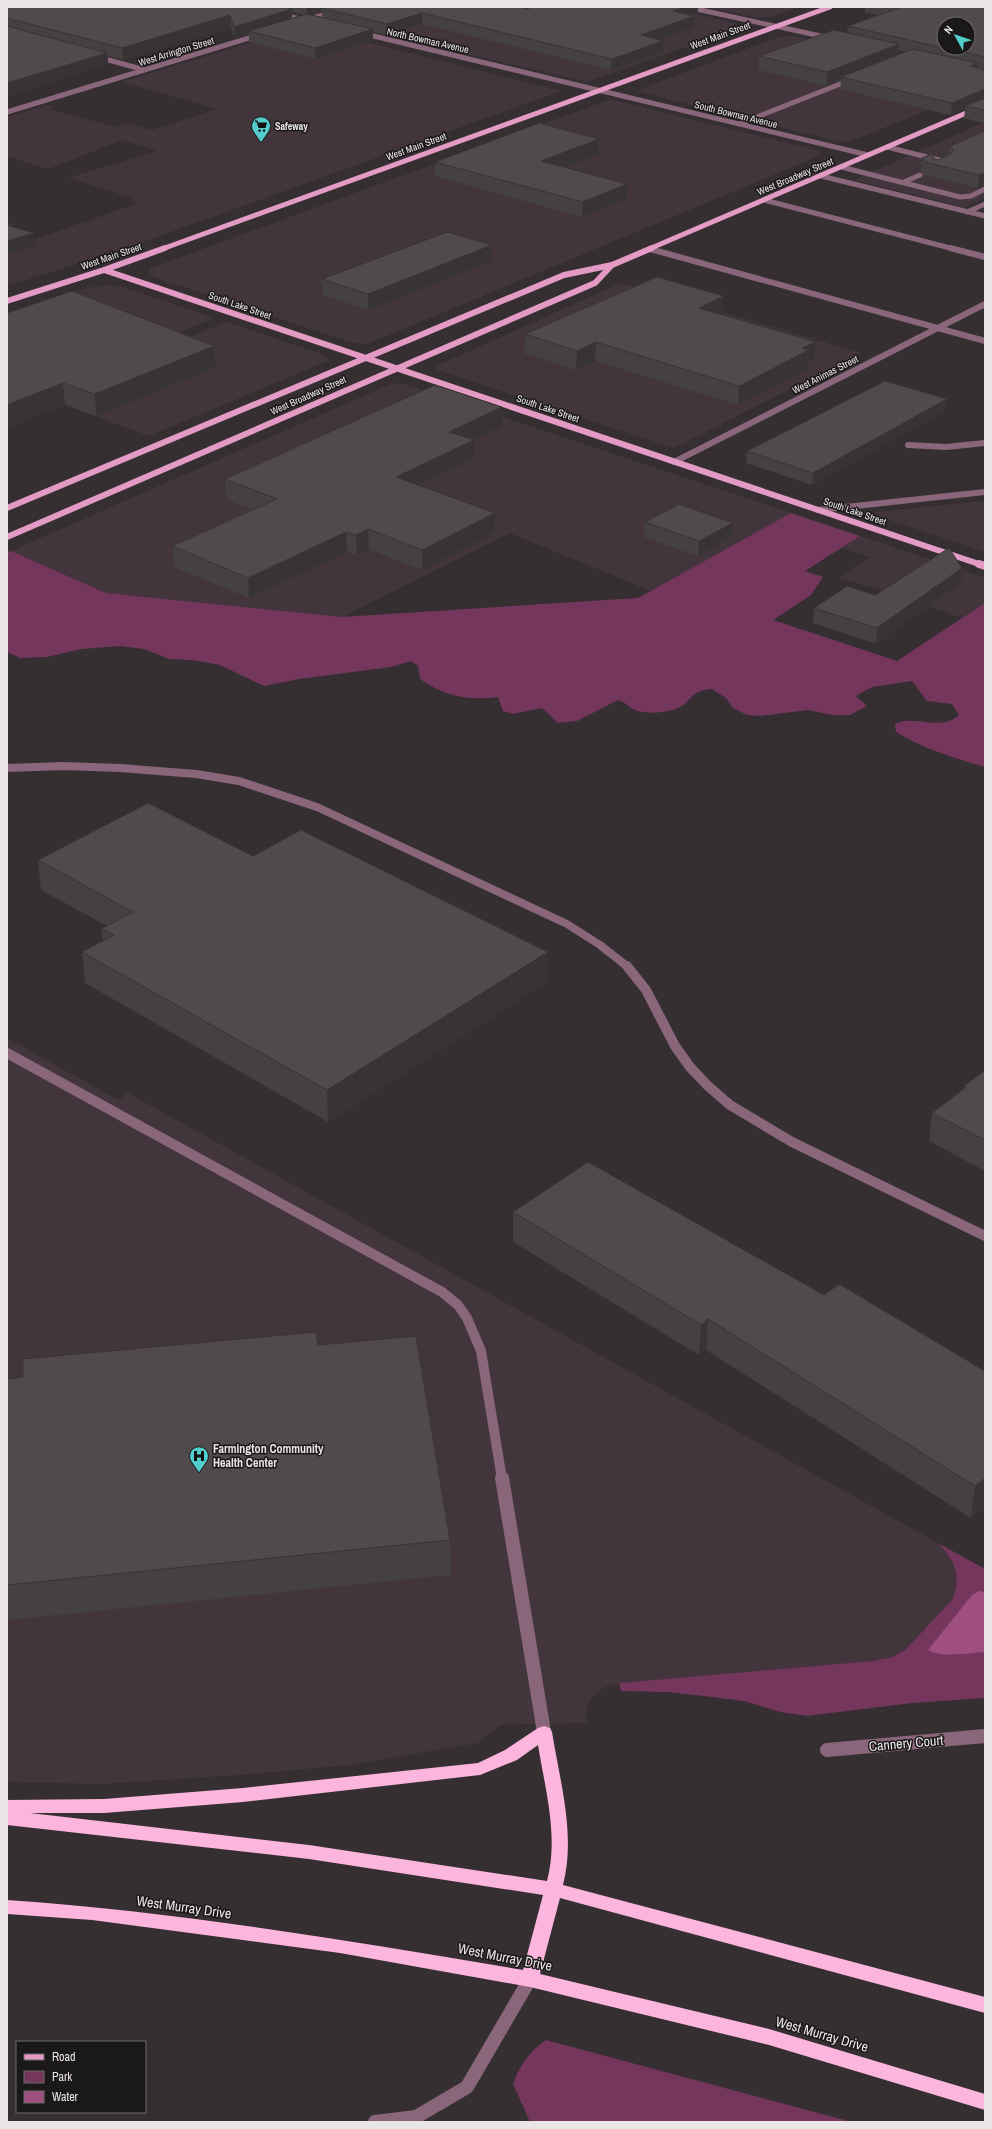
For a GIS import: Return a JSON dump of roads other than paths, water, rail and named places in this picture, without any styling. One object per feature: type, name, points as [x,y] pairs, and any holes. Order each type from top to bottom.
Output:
[{"type":"highway","points":[[7,1807],[104,1806],[235,1796],[480,1769],[511,1755],[544,1732],[561,1840],[559,1867],[530,1978]]},
{"type":"highway","points":[[7,1818],[82,1824],[309,1852],[553,1889],[985,2004]]},
{"type":"highway","name":"West Murray Drive","points":[[7,1907],[92,1913],[332,1945],[530,1978],[769,2038],[926,2083],[985,2102]]},
{"type":"main road","name":"West Main Street","points":[[7,301],[104,270],[830,7]]},
{"type":"main road","name":"West Broadway Street","points":[[7,508],[367,359],[564,275],[612,265],[985,105]]},
{"type":"main road","name":"West Broadway Street","points":[[7,538],[595,283],[612,265]]},
{"type":"main road","name":"South Lake Street","points":[[104,270],[985,566]]},
{"type":"street","points":[[253,7],[321,24]]},
{"type":"street","points":[[292,25],[350,7]]},
{"type":"street","points":[[687,7],[837,40]]},
{"type":"street","name":"West Arrington Street","points":[[7,112],[270,31]]},
{"type":"street","name":"North Bowman Avenue","points":[[351,31],[600,90]]},
{"type":"street","points":[[91,55],[145,70]]},
{"type":"street","points":[[739,124],[861,76]]},
{"type":"street","name":"South Bowman Avenue","points":[[600,90],[868,155]]},
{"type":"street","points":[[887,147],[948,163],[941,166]]},
{"type":"street","points":[[841,167],[960,196],[971,196],[985,189]]},
{"type":"street","points":[[904,182],[920,175]]},
{"type":"street","points":[[821,176],[985,216]]},
{"type":"street","points":[[764,200],[985,257]]},
{"type":"street","points":[[967,212],[985,204]]},
{"type":"street","points":[[650,249],[985,341]]},
{"type":"street","name":"West Animas Street","points":[[674,462],[985,304]]},
{"type":"street","points":[[908,445],[946,447],[985,443]]},
{"type":"street","points":[[818,510],[985,492]]},
{"type":"street","points":[[7,768],[63,766],[120,768],[196,774],[239,781],[317,806],[560,921],[602,945],[625,966],[645,989],[666,1031],[697,1076],[724,1100],[761,1126],[985,1236]]},
{"type":"street","points":[[7,1053],[442,1292],[460,1306],[470,1319],[481,1351],[544,1732]]},
{"type":"street","name":"Cannery Court","points":[[827,1750],[985,1736]]},
{"type":"street","points":[[375,2122],[416,2118],[467,2087],[530,1978]]},
{"type":"water","points":[[979,1591],[985,1592],[985,1652],[940,1654],[928,1650],[972,1595]]},
{"type":"place","name":"Safeway","points":[[261,143]]},
{"type":"place","name":"Farmington Community Health Center","points":[[199,1473]]}]
